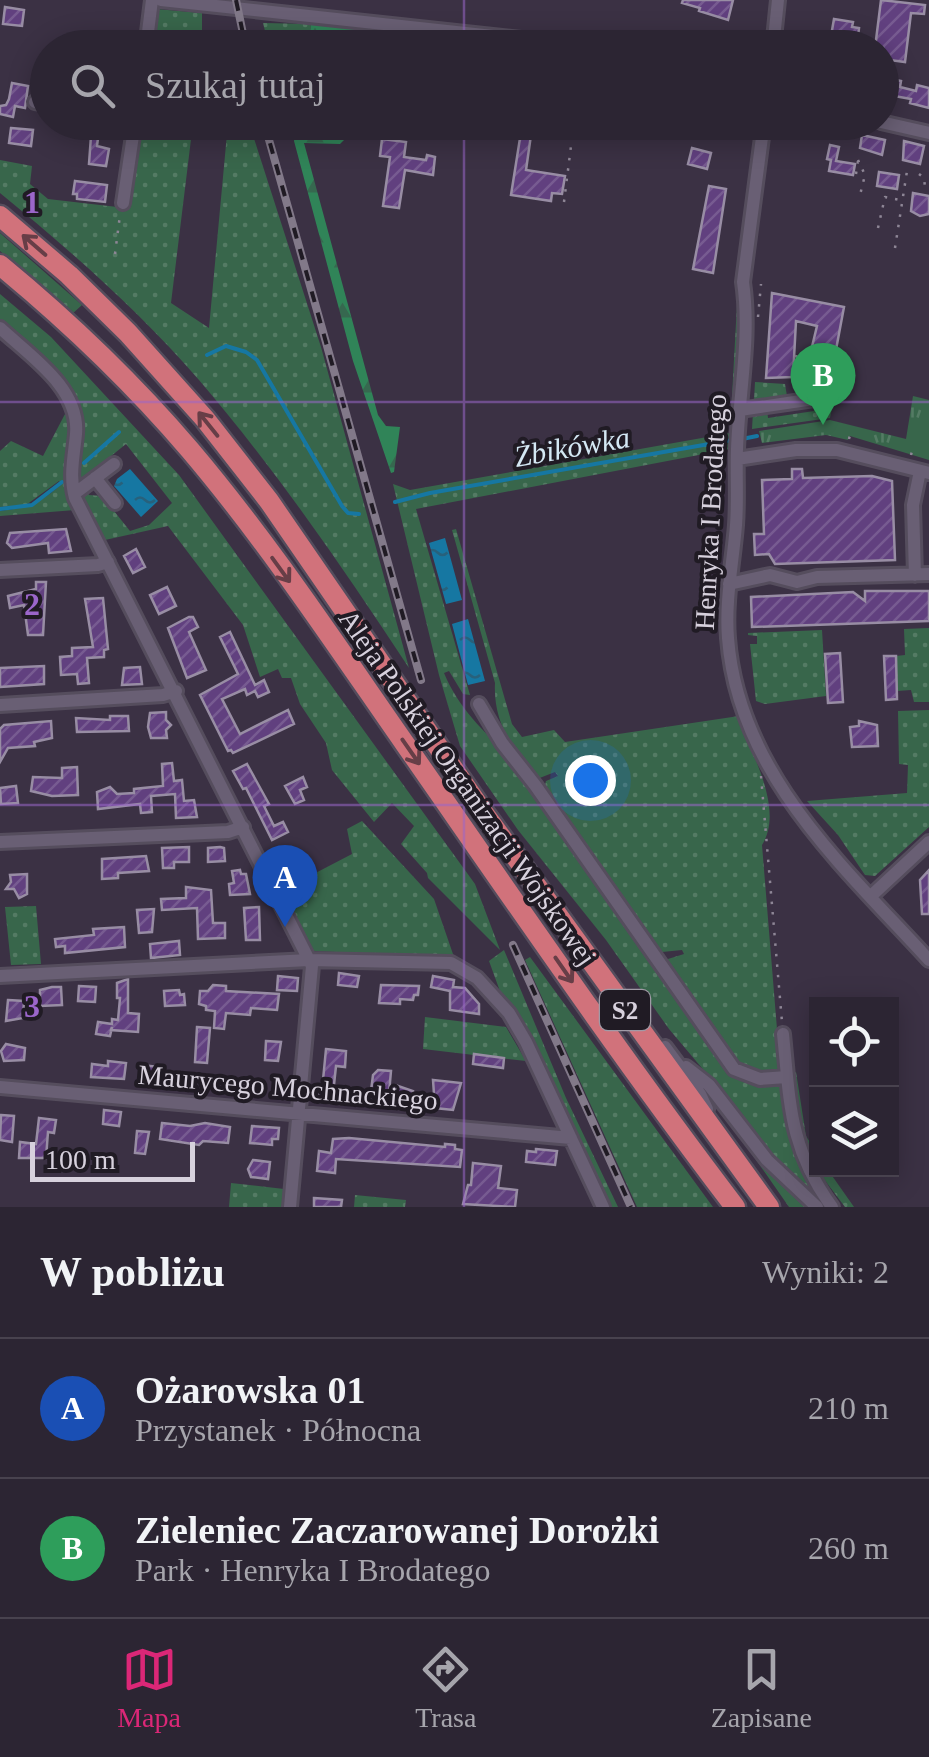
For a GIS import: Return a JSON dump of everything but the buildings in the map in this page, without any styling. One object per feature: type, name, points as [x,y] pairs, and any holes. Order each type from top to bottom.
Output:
[{"type":"highway","name":"Aleja Polskiej Organizacji Wojskowej","points":[[0,216],[128,333],[205,419],[269,500],[576,941],[768,1207]]},
{"type":"highway","name":"Aleja Polskiej Organizacji Wojskowej","points":[[0,265],[67,321],[191,451],[335,643],[735,1207]]},
{"type":"street","points":[[148,30],[152,0]]},
{"type":"street","points":[[161,0],[435,30]]},
{"type":"street","points":[[775,30],[778,0]]},
{"type":"street","points":[[899,126],[929,133]]},
{"type":"street","points":[[123,202],[132,140]]},
{"type":"street","name":"Henryka I Brodatego","points":[[762,140],[743,278],[747,307],[736,526],[727,613],[730,661],[741,705],[780,788],[808,826],[929,960]]},
{"type":"street","points":[[0,328],[51,376],[71,403],[76,427],[72,473],[75,498],[309,960],[312,974],[290,1207]]},
{"type":"street","points":[[740,410],[809,396]]},
{"type":"street","points":[[729,584],[770,574],[797,582],[817,577],[922,574],[913,505],[925,472],[837,450],[737,453]]},
{"type":"street","points":[[75,498],[114,464]]},
{"type":"street","points":[[96,478],[115,503]]},
{"type":"street","points":[[0,570],[108,562]]},
{"type":"street","points":[[7,705],[163,696],[176,691]]},
{"type":"street","points":[[479,704],[502,743],[734,1069],[760,1079],[787,1076]]},
{"type":"street","points":[[0,842],[228,832],[243,827]]},
{"type":"street","points":[[870,896],[929,842]]},
{"type":"street","points":[[576,941],[605,966],[700,1094],[732,1160]]},
{"type":"street","points":[[0,976],[309,960],[435,962],[465,969],[490,990],[509,1014],[602,1207]]},
{"type":"street","points":[[783,1034],[791,1118],[802,1158],[832,1207]]},
{"type":"street","points":[[671,1055],[708,1086],[767,1160],[818,1207]]},
{"type":"street","name":"Maurycego Mochnackiego","points":[[0,1086],[571,1138]]},
{"type":"path","points":[[564,202],[572,140]]},
{"type":"path","points":[[856,174],[858,160],[865,175],[860,195]]},
{"type":"path","points":[[894,248],[907,171]]},
{"type":"path","points":[[919,174],[925,187]]},
{"type":"path","points":[[878,228],[885,197],[902,200]]},
{"type":"path","points":[[115,254],[123,202]]},
{"type":"path","points":[[795,356],[820,361]]},
{"type":"path","points":[[808,358],[809,396]]},
{"type":"path","points":[[794,370],[806,372]]},
{"type":"path","points":[[759,750],[783,1034]]},
{"type":"green space","points":[[156,9],[202,13],[202,30],[153,30]]},
{"type":"green space","points":[[263,23],[311,24],[310,30],[265,30]]},
{"type":"green space","points":[[311,24],[395,30],[310,30]]},
{"type":"green space","points":[[136,140],[191,140],[171,303],[209,328],[226,140],[254,140],[321,347],[409,668],[308,521],[199,380],[103,282],[0,193],[0,160],[32,166],[30,184],[48,199],[126,208]]},
{"type":"green space","points":[[344,140],[340,144],[304,143],[378,415],[386,426],[400,427],[391,473],[353,361],[294,141]]},
{"type":"green space","points":[[0,233],[82,305],[72,314],[0,251]]},
{"type":"green space","points":[[738,286],[741,307],[730,449],[416,509],[470,695],[463,694],[449,671],[444,673],[457,698],[512,758],[734,1075],[753,1084],[780,1087],[789,1137],[803,1170],[828,1207],[775,1161],[669,1029],[606,940],[518,830],[460,746],[393,484],[410,490],[730,433]]},
{"type":"green space","points":[[0,294],[51,337],[179,475],[475,884],[500,950],[428,878],[401,844],[414,826],[392,803],[374,822],[332,770],[326,743],[300,704],[291,678],[282,678],[278,669],[260,677],[243,625],[168,526],[105,540],[94,526],[81,495],[87,489],[89,495],[102,496],[130,531],[149,525],[172,503],[126,444],[85,477],[83,484],[78,482],[81,427],[74,393],[0,319]]},
{"type":"green space","points":[[809,360],[819,362],[821,369],[839,373],[830,418],[752,429],[753,412],[767,410],[768,418],[814,411],[806,396],[812,362]]},
{"type":"green space","points":[[755,382],[785,384],[787,396],[754,400]]},
{"type":"green space","points":[[913,396],[929,400],[929,460],[850,436],[848,440],[826,435],[762,443],[759,431],[830,420],[906,439]]},
{"type":"green space","points":[[65,414],[70,420],[67,484],[75,510],[0,516],[0,511],[19,508],[34,503],[62,484],[59,481],[26,505],[0,507],[0,451],[11,441],[43,456]]},
{"type":"green space","points":[[456,529],[512,724],[522,737],[554,730],[565,742],[739,716],[763,780],[770,814],[762,845],[780,1066],[776,1072],[763,1074],[737,1064],[668,966],[668,959],[684,954],[682,950],[655,949],[544,789],[546,781],[558,776],[555,772],[537,779],[513,746],[497,711],[495,683],[452,530]]},
{"type":"green space","points":[[929,628],[929,702],[914,702],[911,690],[897,691],[896,656],[905,655],[904,629]]},
{"type":"green space","points":[[822,630],[826,696],[765,704],[756,701],[750,644],[757,644],[757,636],[748,633]]},
{"type":"green space","points":[[929,710],[929,827],[875,876],[865,875],[838,835],[807,801],[907,793],[908,765],[899,764],[898,711]]},
{"type":"green space","points":[[362,821],[434,899],[454,957],[313,951],[281,891],[352,854],[347,829]]},
{"type":"green space","points":[[36,906],[41,964],[11,965],[5,907]]},
{"type":"green space","points":[[504,950],[566,1098],[618,1207],[607,1207],[571,1119],[501,994],[489,961]]},
{"type":"green space","points":[[530,957],[713,1207],[637,1207],[525,960]]},
{"type":"green space","points":[[425,1017],[506,1027],[526,1061],[423,1049]]},
{"type":"green space","points":[[792,1072],[796,1072],[809,1154],[803,1142]]},
{"type":"green space","points":[[724,1114],[812,1207],[789,1207]]},
{"type":"green space","points":[[822,1177],[833,1177],[854,1207],[845,1207]]},
{"type":"green space","points":[[231,1183],[284,1189],[283,1207],[229,1207]]},
{"type":"green space","points":[[355,1195],[406,1200],[405,1207],[354,1207]]},
{"type":"water","points":[[130,469],[158,501],[141,517],[114,486]]},
{"type":"water","points":[[445,538],[462,600],[446,604],[429,543]]},
{"type":"water","points":[[468,619],[485,681],[468,685],[452,624]]},
{"type":"waterway","name":"Żbikówka","points":[[207,355],[226,346],[257,360],[342,506],[348,513],[359,514]]},
{"type":"waterway","name":"Żbikówka","points":[[84,463],[119,432]]},
{"type":"waterway","name":"Żbikówka","points":[[742,439],[757,436]]},
{"type":"waterway","name":"Żbikówka","points":[[395,502],[732,440]]},
{"type":"waterway","name":"Żbikówka","points":[[0,509],[32,505],[62,482]]},
{"type":"railway","points":[[236,0],[242,30]]},
{"type":"railway","points":[[269,140],[421,680]]},
{"type":"railway","points":[[513,945],[631,1207]]},
{"type":"place","name":"Zieleniec Zaczarowanej Dorożki","points":[[823,425]]},
{"type":"place","name":"Ożarowska 01","points":[[285,927]]}]
